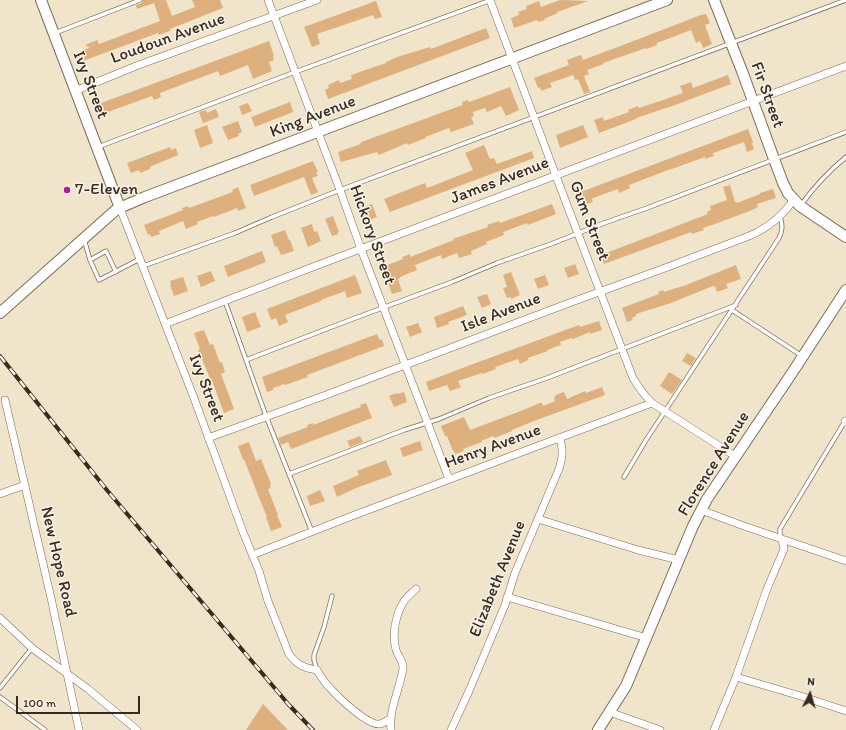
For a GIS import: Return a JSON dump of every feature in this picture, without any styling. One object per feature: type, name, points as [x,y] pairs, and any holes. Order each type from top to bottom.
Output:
[{"type":"street","name":"Ivy Street","points":[[41,0],[259,571],[268,601],[289,654],[299,665],[317,670]]},
{"type":"street","name":"Hickory Street","points":[[268,0],[449,480]]},
{"type":"street","name":"Loudoun Avenue","points":[[76,91],[136,66],[317,0]]},
{"type":"street","name":"Gum Street","points":[[490,0],[630,370],[636,383],[652,403]]},
{"type":"street","name":"King Avenue","points":[[0,313],[109,216],[120,208],[145,197],[667,0]]},
{"type":"street","name":"Fir Street","points":[[714,0],[788,193],[819,220],[846,237]]},
{"type":"street","name":"James Avenue","points":[[165,324],[846,66]]},
{"type":"street","name":"Isle Avenue","points":[[208,438],[762,231],[797,202]]},
{"type":"street","name":"Florence Avenue","points":[[598,730],[626,686],[679,560],[707,499],[803,357],[846,290]]},
{"type":"street","name":"New Hope Road","points":[[5,400],[51,598],[78,730]]},
{"type":"street","points":[[652,403],[735,456]]},
{"type":"street","name":"Henry Avenue","points":[[252,554],[652,403]]},
{"type":"street","name":"Elizabeth Avenue","points":[[452,730],[478,670],[515,573],[559,469],[563,456],[560,438]]},
{"type":"street","points":[[0,494],[24,485]]},
{"type":"street","points":[[701,510],[846,561]]},
{"type":"street","points":[[538,519],[638,550],[679,560]]},
{"type":"street","points":[[714,730],[736,677],[767,589],[784,549],[782,539]]},
{"type":"street","points":[[391,730],[392,709],[404,666],[395,645],[397,620],[403,602],[416,590]]},
{"type":"street","points":[[507,597],[647,638]]},
{"type":"street","points":[[0,618],[32,648],[88,690],[137,730]]},
{"type":"street","points":[[317,670],[331,689],[365,719],[372,723],[381,724],[391,718]]},
{"type":"street","points":[[736,677],[846,711]]},
{"type":"street","points":[[611,711],[615,714],[660,730]]},
{"type":"lane","points":[[54,33],[140,0]]},
{"type":"lane","points":[[97,147],[490,0]]},
{"type":"lane","points":[[84,238],[90,260],[99,280],[141,263],[235,232],[340,190],[846,0]]},
{"type":"lane","points":[[246,360],[846,132]]},
{"type":"lane","points":[[797,202],[810,192],[846,157]]},
{"type":"lane","points":[[624,477],[646,440],[782,233],[783,227],[780,217]]},
{"type":"lane","points":[[90,260],[106,251],[116,272]]},
{"type":"lane","points":[[225,301],[266,416],[312,532]]},
{"type":"lane","points":[[289,474],[404,430],[439,419],[489,398],[547,378],[736,305]]},
{"type":"lane","points":[[732,310],[803,357]]},
{"type":"lane","points":[[782,539],[780,529],[846,421]]},
{"type":"lane","points":[[317,670],[314,655],[324,627],[332,596]]},
{"type":"lane","points":[[0,688],[32,648]]},
{"type":"lane","points":[[0,697],[45,730]]},
{"type":"building","points":[[143,0],[166,0],[172,16],[195,7],[192,0],[220,0],[223,8],[170,29],[170,31],[158,35],[158,33],[83,61],[80,51],[90,48],[85,45],[97,40],[99,44],[160,21],[154,3],[137,9],[136,5],[142,3]]},
{"type":"building","points":[[560,0],[588,1],[557,12],[558,13],[544,19],[545,20],[538,22],[537,20],[514,28],[511,18],[519,15],[518,12],[527,9],[526,6],[539,1],[541,7]]},
{"type":"building","points":[[376,1],[382,17],[375,19],[373,15],[317,34],[320,44],[312,47],[304,27]]},
{"type":"building","points":[[706,14],[710,23],[705,25],[712,44],[703,48],[700,41],[696,43],[691,30],[657,43],[657,45],[647,49],[646,48],[603,63],[604,64],[587,70],[589,74],[584,76],[590,92],[584,94],[578,79],[575,80],[573,75],[550,83],[552,87],[541,91],[540,87],[538,88],[534,78],[569,65],[567,60],[581,55],[583,60]]},
{"type":"building","points":[[486,28],[490,38],[328,99],[325,90],[329,88],[328,85],[339,80],[340,83],[352,79],[351,75],[386,63],[397,57],[430,47],[431,49]]},
{"type":"building","points":[[269,41],[274,56],[274,60],[269,62],[272,71],[253,79],[248,65],[220,76],[218,71],[160,93],[161,97],[154,100],[152,96],[105,113],[101,103]]},
{"type":"building","points":[[728,75],[731,84],[599,133],[594,120],[603,117],[604,121],[629,112],[628,110],[638,106],[639,108],[683,93],[680,86],[691,82],[693,88]]},
{"type":"building","points":[[510,87],[519,110],[506,116],[501,106],[487,112],[485,108],[473,112],[474,116],[471,117],[474,124],[451,132],[449,128],[379,155],[377,152],[341,162],[338,152],[463,105],[462,102],[468,100],[469,102]]},
{"type":"building","points":[[290,102],[293,112],[255,127],[251,117]]},
{"type":"building","points":[[248,103],[252,111],[242,115],[239,106]]},
{"type":"building","points":[[216,109],[219,117],[203,123],[199,112],[206,110],[207,113]]},
{"type":"building","points":[[238,121],[242,132],[238,134],[239,136],[228,140],[222,127]]},
{"type":"building","points":[[207,125],[213,143],[200,148],[194,130]]},
{"type":"building","points":[[583,125],[588,137],[560,148],[556,135]]},
{"type":"building","points":[[748,129],[754,149],[747,152],[744,142],[713,153],[714,156],[705,159],[705,157],[629,185],[630,188],[619,193],[618,189],[593,198],[593,202],[584,205],[578,193]]},
{"type":"building","points":[[484,145],[490,159],[494,158],[497,164],[532,151],[534,158],[390,212],[384,199],[425,183],[427,188],[473,170],[465,153]]},
{"type":"building","points":[[170,147],[171,150],[176,148],[178,155],[154,165],[150,167],[150,169],[140,173],[139,170],[131,173],[127,163]]},
{"type":"building","points":[[313,161],[318,172],[316,172],[318,176],[312,178],[318,192],[311,195],[304,177],[254,196],[250,185]]},
{"type":"building","points":[[730,185],[735,202],[737,203],[773,189],[776,198],[757,204],[758,207],[752,210],[703,228],[704,230],[692,234],[691,232],[604,264],[601,255],[708,214],[707,212],[711,210],[710,206],[727,200],[723,187]]},
{"type":"building","points":[[238,187],[246,208],[238,211],[237,208],[214,217],[213,216],[197,222],[198,224],[186,229],[183,221],[159,231],[160,234],[151,237],[150,234],[148,235],[144,225],[183,210],[182,208],[188,206],[189,208],[233,192],[232,190]]},
{"type":"building","points":[[372,204],[377,217],[365,222],[360,208]]},
{"type":"building","points":[[552,204],[556,214],[528,225],[527,223],[503,232],[504,235],[486,242],[487,244],[471,251],[472,254],[459,258],[457,253],[442,259],[441,255],[415,265],[417,270],[398,279],[402,291],[392,294],[381,264],[386,262],[387,265],[403,259],[402,257],[410,254],[410,257],[454,240],[453,239],[488,227],[487,225],[499,221],[500,223]]},
{"type":"building","points":[[333,216],[339,232],[338,234],[332,236],[325,219]]},
{"type":"building","points":[[312,224],[314,232],[317,231],[321,241],[308,247],[301,228]]},
{"type":"building","points":[[285,230],[294,251],[281,255],[277,246],[275,247],[271,235]]},
{"type":"building","points":[[262,251],[266,262],[228,277],[224,266]]},
{"type":"building","points":[[575,264],[579,274],[568,278],[564,268]]},
{"type":"building","points":[[736,265],[741,279],[726,284],[728,288],[717,292],[715,286],[713,286],[671,303],[636,314],[636,316],[632,318],[633,320],[627,322],[622,308],[659,294],[658,292],[663,290],[664,292],[686,285]]},
{"type":"building","points":[[211,271],[215,281],[201,287],[197,276]]},
{"type":"building","points":[[511,272],[520,295],[511,299],[511,297],[507,298],[503,288],[507,287],[503,275]]},
{"type":"building","points":[[355,275],[362,293],[347,298],[345,291],[321,300],[285,315],[288,322],[279,326],[276,318],[271,320],[267,309]]},
{"type":"building","points":[[545,275],[549,285],[538,289],[534,279]]},
{"type":"building","points":[[183,277],[188,291],[174,296],[170,281]]},
{"type":"building","points":[[487,294],[491,304],[482,308],[477,297]]},
{"type":"building","points":[[463,306],[467,315],[437,328],[434,317]]},
{"type":"building","points":[[255,312],[261,327],[247,332],[242,317]]},
{"type":"building","points":[[599,321],[602,330],[590,334],[590,332],[573,339],[560,342],[561,345],[528,358],[528,360],[520,364],[518,359],[495,367],[496,369],[483,374],[482,373],[458,381],[461,387],[450,391],[447,385],[429,391],[426,382],[579,325],[580,327]]},
{"type":"building","points":[[418,323],[422,332],[410,337],[406,327]]},
{"type":"building","points":[[204,330],[210,345],[213,344],[220,363],[222,362],[225,372],[221,374],[234,409],[224,413],[211,378],[198,350],[200,349],[194,333]]},
{"type":"building","points":[[377,334],[380,340],[382,339],[384,346],[307,375],[308,377],[273,388],[273,390],[267,392],[262,377]]},
{"type":"building","points":[[687,353],[696,358],[691,366],[682,361]]},
{"type":"building","points":[[669,372],[682,380],[672,394],[660,386]]},
{"type":"building","points":[[602,387],[605,395],[534,421],[494,438],[493,436],[455,454],[441,426],[464,417],[470,430],[540,403],[542,403],[543,406],[555,401],[554,397],[556,395],[564,392],[567,399],[585,391],[586,393]]},
{"type":"building","points":[[404,392],[407,402],[394,407],[389,396]]},
{"type":"building","points":[[366,403],[372,418],[291,449],[288,442],[281,445],[278,438],[308,427],[307,425],[313,423],[313,425],[361,407],[360,405]]},
{"type":"building","points":[[360,436],[363,442],[350,447],[347,441]]},
{"type":"building","points":[[420,441],[423,450],[403,457],[400,448]]},
{"type":"building","points":[[249,442],[256,461],[261,459],[271,484],[271,488],[268,489],[282,527],[271,531],[267,517],[238,446]]},
{"type":"building","points":[[386,460],[392,475],[356,488],[337,497],[333,486],[359,475],[357,471]]},
{"type":"building","points":[[320,490],[325,501],[310,506],[307,496]]},
{"type":"building","points":[[263,704],[288,730],[246,730]]},
{"type":"railway","points":[[0,356],[106,489],[289,705],[313,730]]},
{"type":"place","name":"7-Eleven","points":[[67,190]]}]
